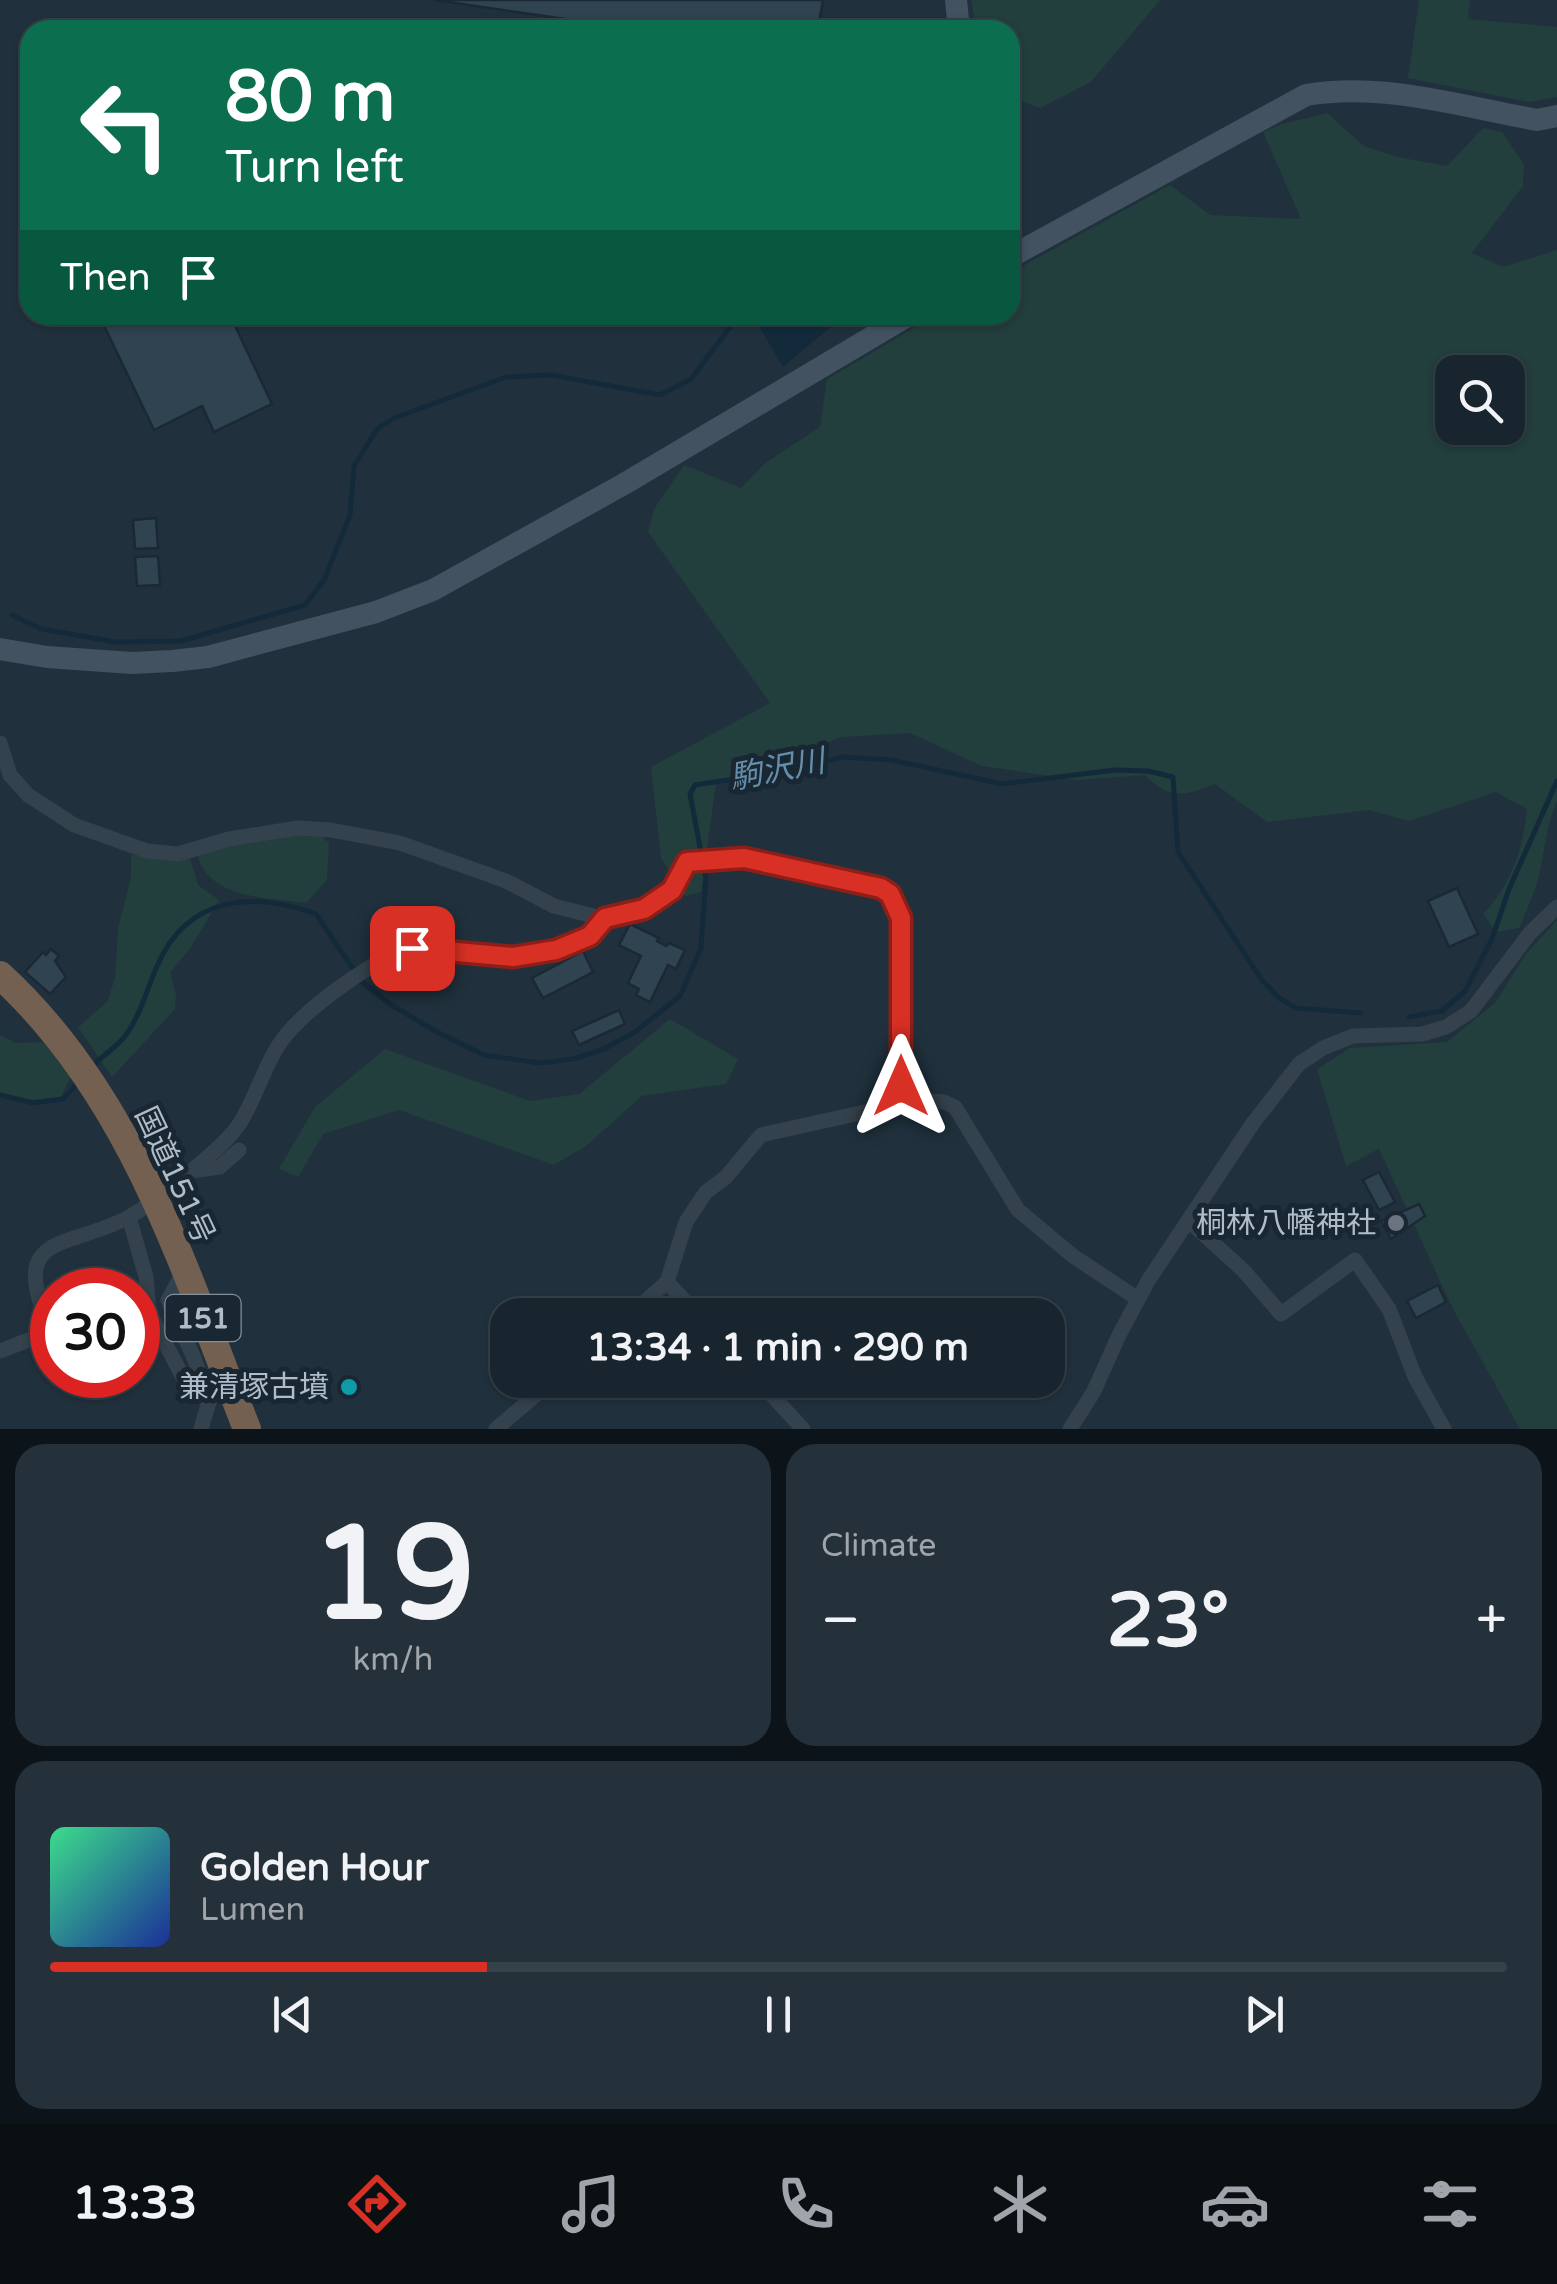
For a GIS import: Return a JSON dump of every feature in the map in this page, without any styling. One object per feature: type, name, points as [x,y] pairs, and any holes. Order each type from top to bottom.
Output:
[{"type":"highway","name":"国道151号","points":[[0,975],[61,1038],[136,1155],[247,1429]]},
{"type":"street","points":[[1020,252],[1306,95],[1378,90],[1537,120],[1557,116]]},
{"type":"street","points":[[0,649],[132,664],[172,661],[208,657],[376,612],[434,590],[893,325]]},
{"type":"street","points":[[0,743],[10,775],[28,795],[74,825],[123,845],[178,854],[267,832],[298,828],[332,830],[400,843],[506,881],[554,906],[605,918],[644,909],[672,890],[687,862],[730,858],[881,888],[890,894],[901,918],[901,1086],[896,1098],[883,1108],[761,1135],[726,1177],[706,1192],[686,1222],[667,1282],[649,1298]]},
{"type":"street","points":[[1070,1429],[1094,1391],[1138,1299],[1252,1123],[1298,1064],[1322,1048],[1353,1036],[1422,1034],[1446,1027],[1471,1010],[1530,933],[1557,907]]},
{"type":"street","points":[[0,1351],[36,1337],[48,1324],[36,1296],[33,1275],[40,1258],[51,1246],[129,1217],[192,1171],[238,1126],[285,1036],[357,976],[412,948],[513,957],[556,950],[590,936],[605,918]]},
{"type":"street","points":[[896,1098],[944,1102],[956,1107],[1018,1210],[1073,1256],[1138,1299]]},
{"type":"street","points":[[192,1171],[220,1167],[239,1150]]},
{"type":"street","points":[[129,1217],[146,1277],[149,1312],[189,1388],[208,1402]]},
{"type":"street","points":[[1188,1220],[1243,1270],[1281,1314],[1356,1260],[1389,1309],[1415,1377],[1444,1429]]},
{"type":"street","points":[[184,1271],[168,1300],[194,1358],[208,1402],[201,1429]]},
{"type":"street","points":[[667,1282],[682,1298]]},
{"type":"street","points":[[496,1429],[532,1398]]},
{"type":"street","points":[[775,1398],[803,1429]]},
{"type":"green space","points":[[971,0],[1160,0],[1091,82],[1040,108],[1020,101],[1020,20],[974,20]]},
{"type":"green space","points":[[1419,0],[1470,0],[1468,19],[1557,27],[1557,97],[1529,102],[1408,78]]},
{"type":"green space","points":[[1327,113],[1364,146],[1447,166],[1483,128],[1502,132],[1524,164],[1523,186],[1472,253],[1503,267],[1557,250],[1557,801],[1538,881],[1519,928],[1496,932],[1483,914],[1514,866],[1527,809],[1496,792],[1409,821],[1369,810],[1267,822],[1215,784],[1178,793],[1162,789],[1145,775],[1076,780],[982,766],[910,733],[842,737],[716,783],[701,892],[685,896],[661,858],[651,767],[770,703],[648,532],[654,509],[684,465],[741,488],[764,464],[820,427],[827,379],[919,325],[1020,325],[1020,268],[1170,185],[1210,215],[1301,219],[1263,132]]},
{"type":"green space","points":[[270,834],[320,834],[329,843],[327,880],[306,903],[228,889],[205,871],[198,857],[211,848]]},
{"type":"green space","points":[[131,855],[190,858],[198,885],[219,900],[170,973],[175,1009],[112,1077],[78,1027],[108,1001],[115,977],[118,928],[131,878]]},
{"type":"green space","points":[[1557,920],[1557,1429],[1520,1429],[1453,1309],[1379,1149],[1346,1166],[1317,1069],[1350,1048],[1447,1042],[1495,1003],[1526,954]]},
{"type":"green space","points":[[670,1019],[738,1059],[726,1084],[642,1096],[586,1146],[554,1165],[399,1110],[323,1134],[298,1177],[279,1169],[315,1107],[385,1049],[530,1101],[579,1094]]},
{"type":"green space","points":[[0,1035],[15,1043],[47,1042],[71,1076],[61,1097],[33,1100],[0,1093]]},
{"type":"water","points":[[758,325],[833,325],[783,367]]},
{"type":"building","points":[[434,0],[823,0],[820,20],[572,20]]},
{"type":"building","points":[[104,325],[235,325],[272,404],[214,432],[202,406],[154,430]]},
{"type":"building","points":[[156,518],[158,548],[135,549],[133,520]]},
{"type":"building","points":[[158,556],[160,585],[137,586],[135,557]]},
{"type":"building","points":[[1457,888],[1478,934],[1449,947],[1428,901]]},
{"type":"building","points":[[630,924],[659,938],[657,941],[666,946],[669,943],[685,950],[676,969],[668,965],[650,1002],[636,995],[639,989],[628,983],[641,956],[619,945]]},
{"type":"building","points":[[51,949],[59,956],[55,961],[66,977],[50,994],[25,972],[43,952],[46,955]]},
{"type":"building","points":[[583,951],[593,972],[543,998],[532,978]]},
{"type":"building","points":[[619,1010],[625,1024],[579,1045],[572,1031]]},
{"type":"building","points":[[1379,1172],[1395,1202],[1379,1210],[1363,1180]]},
{"type":"building","name":"桐林八幡神社","points":[[1419,1204],[1425,1216],[1391,1239],[1381,1221]]},
{"type":"building","points":[[1438,1285],[1446,1302],[1416,1318],[1407,1301]]},
{"type":"waterway","points":[[12,615],[41,629],[116,642],[181,641],[305,605],[324,580],[350,515],[354,466],[377,429],[394,418],[506,377],[551,375],[660,395],[691,379],[732,325]]},
{"type":"waterway","name":"駒沢川","points":[[93,1066],[126,1035],[158,964],[186,924],[205,912],[246,902],[316,914],[361,981],[390,1004],[484,1055],[540,1063],[573,1059],[604,1049],[635,1032],[680,996],[701,948],[706,879],[690,794],[695,785],[793,770],[843,757],[892,760],[1002,784],[1115,770],[1173,777],[1178,852],[1261,979],[1279,998],[1296,1008],[1360,1013]]},
{"type":"waterway","name":"駒沢川","points":[[1409,1017],[1442,1011],[1465,991],[1492,939],[1509,889],[1557,781]]},
{"type":"waterway","name":"駒沢川","points":[[0,1095],[33,1103],[63,1099],[79,1082]]},
{"type":"place","name":"桐林八幡神社","points":[[1396,1223]]},
{"type":"place","name":"兼清塚古墳","points":[[349,1387]]},
{"type":"route","points":[[412,948],[513,957],[556,950],[590,936],[605,918],[644,909],[672,890],[687,862],[744,858],[881,888],[890,894],[901,918],[901,1086]]}]
